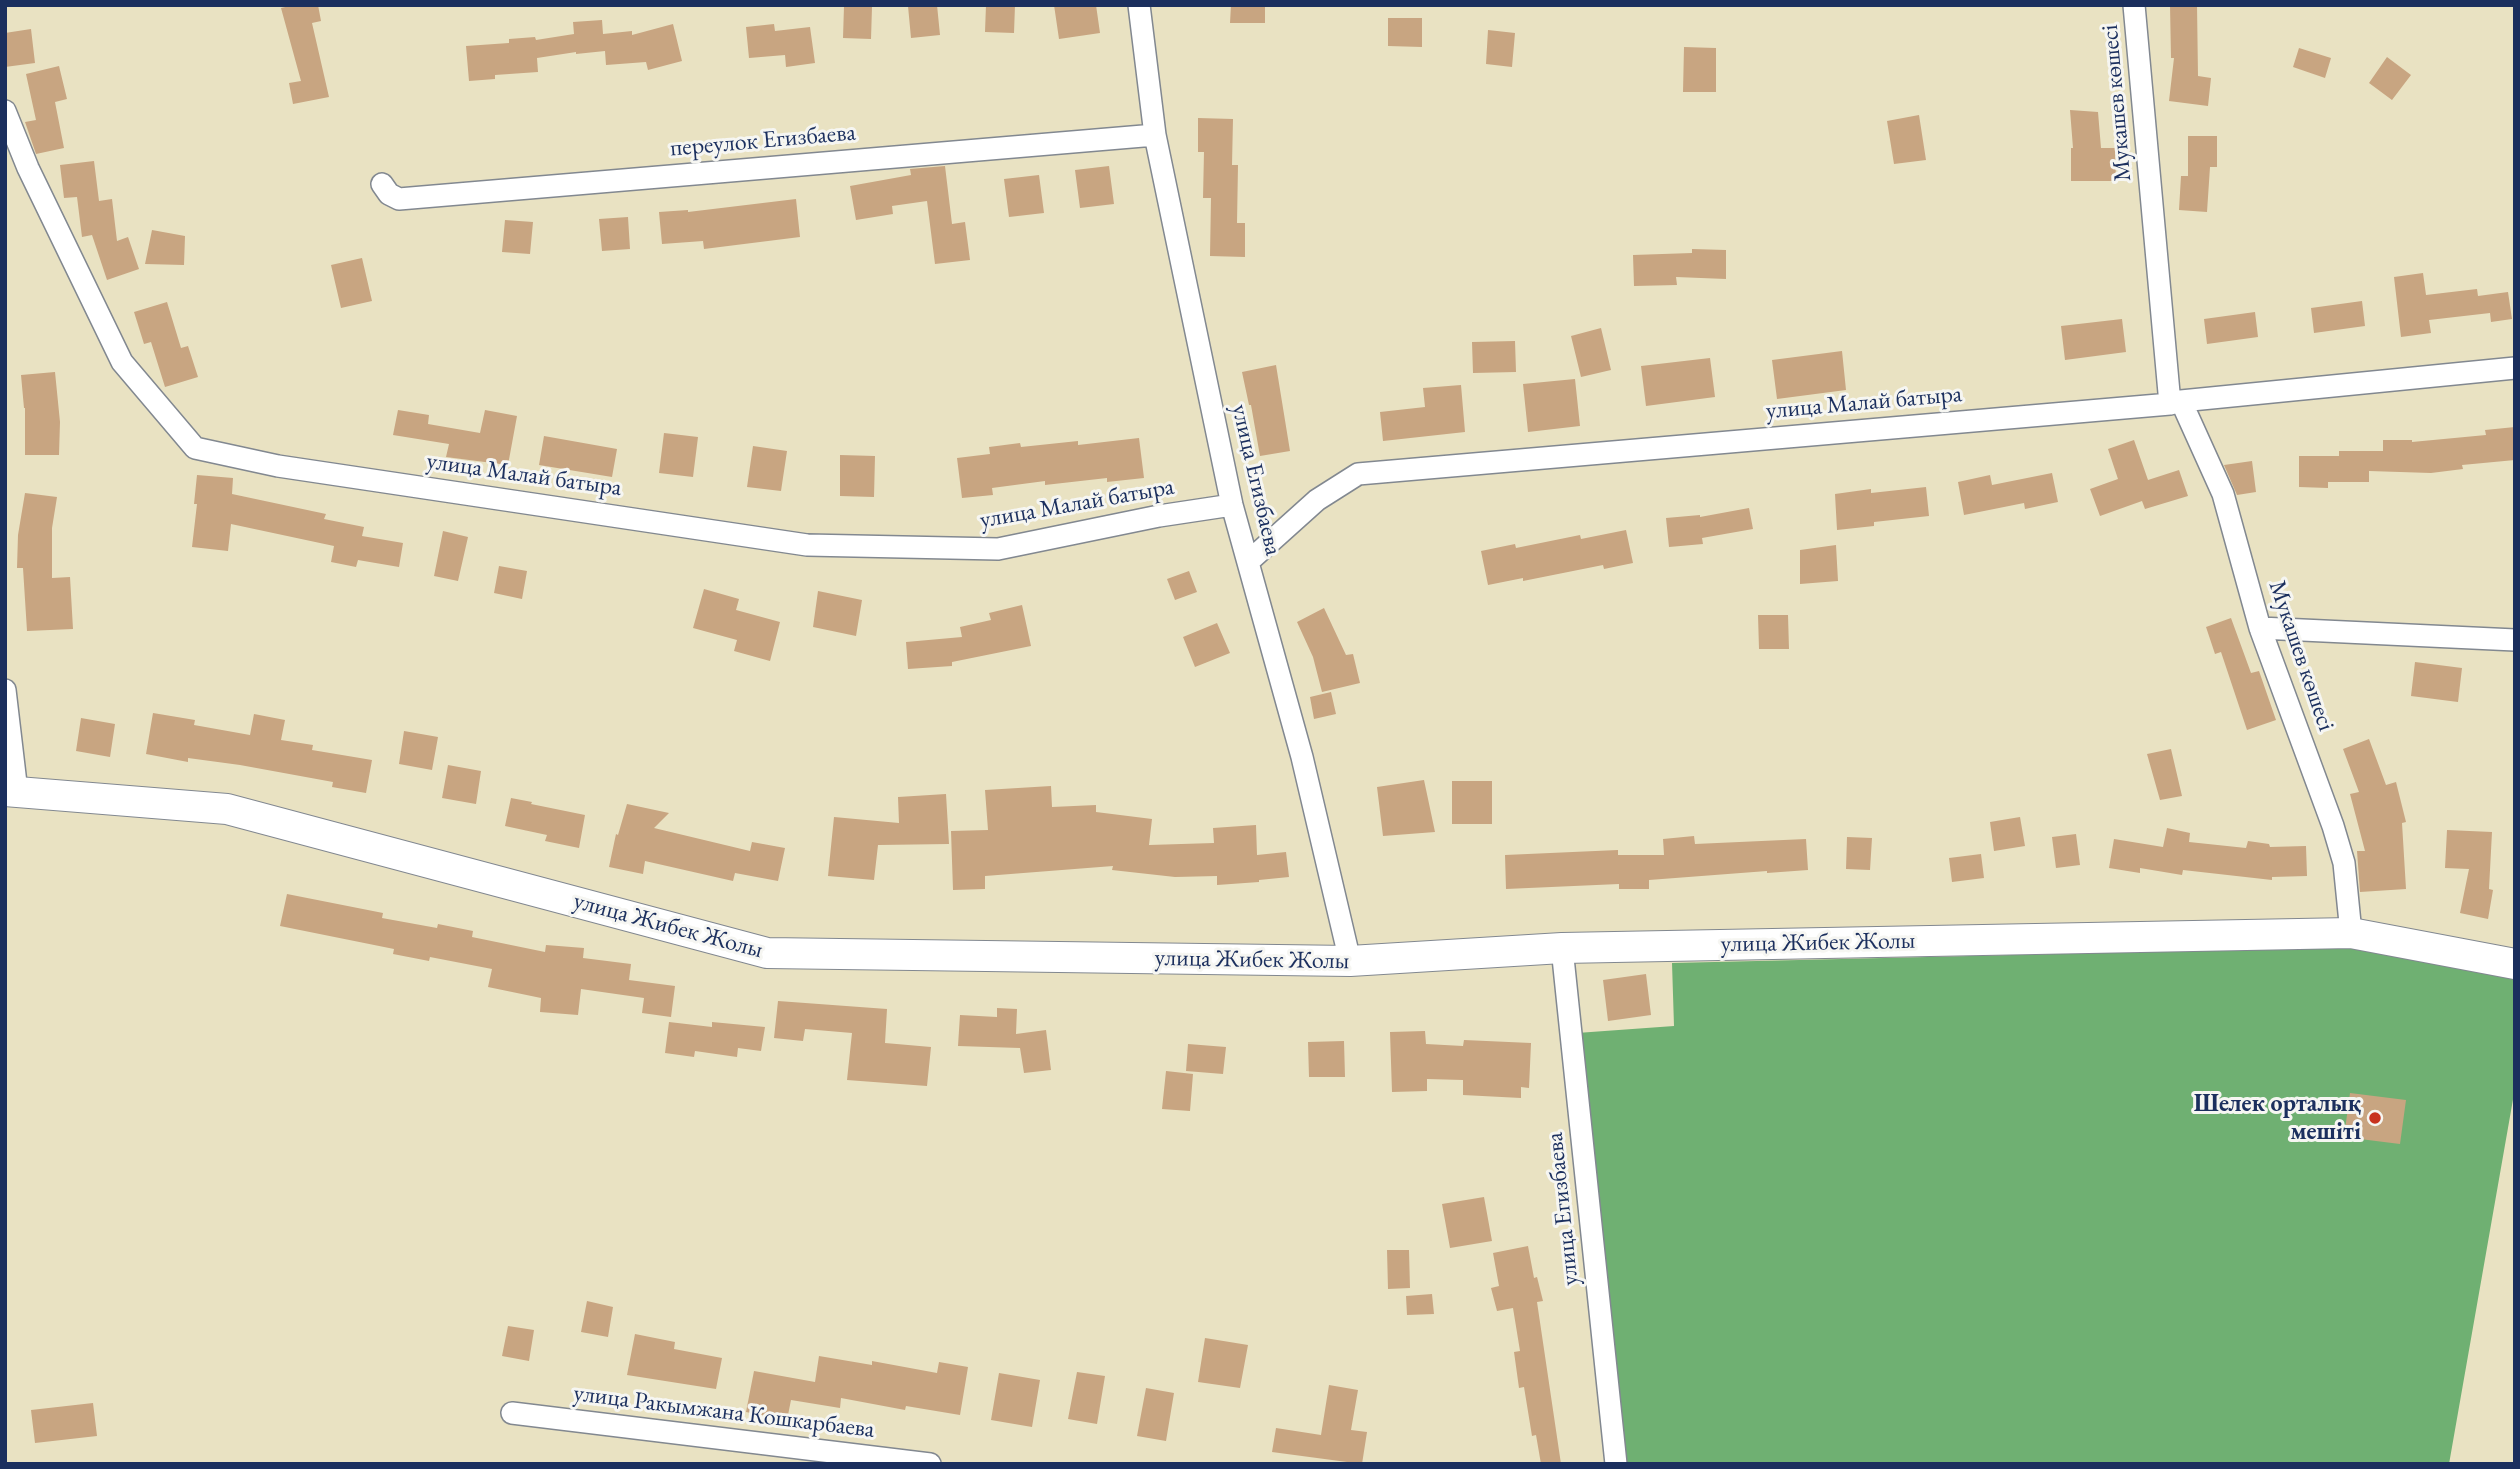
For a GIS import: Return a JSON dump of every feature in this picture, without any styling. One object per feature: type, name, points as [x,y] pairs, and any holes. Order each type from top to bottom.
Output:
[{"type":"main road","name":"улица Жибек Жолы","points":[[11,792],[227,809],[767,953],[1350,961],[1563,948],[2351,933],[2515,964]]},
{"type":"street","name":"улица Егизбаева","points":[[1139,5],[1155,135],[1232,505],[1301,757],[1350,961]]},
{"type":"street","name":"Мукашев көшесі","points":[[2134,5],[2176,403],[2223,494],[2260,628],[2333,826],[2344,863],[2351,933]]},
{"type":"street","name":"улица Малай батыра","points":[[5,111],[28,168],[122,362],[195,448],[278,466],[807,545],[998,549],[1158,516],[1232,505]]},
{"type":"street","name":"переулок Егизбаева","points":[[382,184],[389,194],[400,199],[1155,135]]},
{"type":"street","name":"улица Малай батыра","points":[[1248,562],[1317,500],[1358,474],[2176,403],[2515,368]]},
{"type":"street","points":[[2260,628],[2515,640]]},
{"type":"street","points":[[5,690],[11,792]]},
{"type":"street","name":"улица Егизбаева","points":[[1563,948],[1616,1464]]},
{"type":"street","name":"улица Ракымжана Кошкарбаева","points":[[512,1413],[930,1464]]},
{"type":"green space","points":[[2351,947],[2515,979],[2515,1088],[2449,1464],[1618,1464],[1577,1033],[1674,1026],[1672,963]]},
{"type":"building","points":[[318,5],[321,21],[312,23],[329,97],[293,104],[289,83],[301,81],[281,8]]},
{"type":"building","points":[[937,5],[940,35],[911,38],[908,6]]},
{"type":"building","points":[[986,5],[1015,5],[1014,33],[985,32]]},
{"type":"building","points":[[1054,5],[1096,5],[1100,33],[1059,39]]},
{"type":"building","points":[[1231,5],[1265,5],[1265,23],[1230,23]]},
{"type":"building","points":[[2170,5],[2197,5],[2198,76],[2211,78],[2208,106],[2169,101],[2174,58],[2171,58]]},
{"type":"building","points":[[844,6],[872,7],[871,39],[843,38]]},
{"type":"building","points":[[1388,18],[1422,18],[1422,47],[1388,46]]},
{"type":"building","points":[[602,20],[603,34],[632,31],[632,35],[673,24],[682,61],[648,70],[646,62],[606,65],[605,51],[576,52],[537,58],[538,72],[495,75],[495,79],[469,81],[466,46],[509,43],[509,39],[535,37],[536,40],[574,34],[573,22]]},
{"type":"building","points":[[774,24],[775,31],[810,27],[815,63],[786,67],[785,55],[749,58],[746,27]]},
{"type":"building","points":[[31,29],[35,63],[5,67],[5,33]]},
{"type":"building","points":[[1488,30],[1515,33],[1512,67],[1486,64]]},
{"type":"building","points":[[1684,47],[1716,48],[1716,92],[1683,92]]},
{"type":"building","points":[[2299,48],[2331,58],[2325,78],[2293,67]]},
{"type":"building","points":[[2387,57],[2411,75],[2392,100],[2369,83]]},
{"type":"building","points":[[59,66],[67,99],[55,102],[64,148],[36,154],[25,122],[36,120],[26,74]]},
{"type":"building","points":[[2070,110],[2098,112],[2101,148],[2115,148],[2116,181],[2071,181],[2073,148]]},
{"type":"building","points":[[1919,115],[1926,160],[1894,164],[1887,121]]},
{"type":"building","points":[[1198,118],[1233,119],[1232,165],[1238,165],[1237,223],[1245,223],[1245,257],[1210,256],[1211,198],[1203,198],[1204,152],[1198,152]]},
{"type":"building","points":[[2188,136],[2217,136],[2217,167],[2210,167],[2207,212],[2179,210],[2181,176],[2188,176]]},
{"type":"building","points":[[94,161],[99,201],[112,199],[117,241],[128,237],[139,269],[107,280],[92,235],[82,237],[77,197],[64,198],[60,165]]},
{"type":"building","points":[[945,166],[952,224],[965,222],[970,260],[935,264],[927,201],[892,206],[893,214],[856,220],[850,186],[911,175],[910,169]]},
{"type":"building","points":[[1109,166],[1114,204],[1080,208],[1075,170]]},
{"type":"building","points":[[1039,175],[1044,213],[1009,217],[1004,179]]},
{"type":"building","points":[[796,199],[800,237],[704,249],[703,241],[662,244],[659,212],[688,212]]},
{"type":"building","points":[[628,217],[630,249],[602,251],[599,219]]},
{"type":"building","points":[[505,220],[533,222],[530,254],[502,252]]},
{"type":"building","points":[[152,230],[185,236],[184,265],[145,264]]},
{"type":"building","points":[[1692,249],[1726,250],[1726,279],[1676,277],[1677,285],[1634,286],[1633,255],[1692,253]]},
{"type":"building","points":[[362,258],[372,301],[341,308],[331,265]]},
{"type":"building","points":[[2423,273],[2426,295],[2477,289],[2478,296],[2508,292],[2512,319],[2491,322],[2490,313],[2429,320],[2431,333],[2401,337],[2394,277]]},
{"type":"building","points":[[2362,301],[2365,326],[2314,333],[2311,308]]},
{"type":"building","points":[[167,302],[181,348],[188,346],[198,377],[165,387],[151,342],[144,344],[134,312]]},
{"type":"building","points":[[2255,312],[2258,337],[2207,344],[2204,319]]},
{"type":"building","points":[[2122,319],[2126,352],[2065,360],[2061,326]]},
{"type":"building","points":[[1601,328],[1611,370],[1581,377],[1571,336]]},
{"type":"building","points":[[1515,341],[1516,372],[1473,373],[1472,342]]},
{"type":"building","points":[[1842,351],[1846,390],[1777,399],[1772,360]]},
{"type":"building","points":[[1710,358],[1715,397],[1646,406],[1641,366]]},
{"type":"building","points":[[1276,365],[1290,451],[1260,456],[1242,372]]},
{"type":"building","points":[[55,372],[60,422],[59,455],[25,455],[25,408],[21,375]]},
{"type":"building","points":[[1575,379],[1580,426],[1528,432],[1523,384]]},
{"type":"building","points":[[1461,385],[1465,432],[1383,441],[1380,412],[1425,407],[1423,388]]},
{"type":"building","points":[[398,410],[429,415],[428,424],[480,433],[485,410],[517,416],[508,465],[446,457],[449,444],[393,435]]},
{"type":"building","points":[[2515,427],[2515,460],[2462,465],[2463,469],[2431,473],[2369,471],[2369,482],[2328,482],[2328,488],[2299,487],[2299,456],[2339,456],[2339,451],[2383,451],[2383,440],[2412,442],[2486,435],[2485,430]]},
{"type":"building","points":[[664,433],[698,437],[693,477],[659,473]]},
{"type":"building","points":[[544,436],[617,449],[612,477],[539,465]]},
{"type":"building","points":[[1139,438],[1144,478],[1107,482],[1107,478],[1045,485],[1045,481],[992,488],[993,495],[962,498],[957,458],[990,454],[989,447],[1020,443],[1021,447],[1078,441],[1078,445]]},
{"type":"building","points":[[2134,440],[2148,480],[2179,470],[2188,496],[2145,509],[2142,501],[2100,516],[2090,489],[2118,479],[2108,449]]},
{"type":"building","points":[[753,446],[787,451],[781,491],[747,487]]},
{"type":"building","points":[[840,455],[875,456],[874,497],[840,496]]},
{"type":"building","points":[[2252,461],[2256,492],[2237,495],[2224,465]]},
{"type":"building","points":[[2052,473],[2058,502],[2025,509],[2024,503],[1964,515],[1958,482],[1990,475],[1992,485]]},
{"type":"building","points":[[197,475],[233,478],[232,494],[326,514],[324,519],[364,527],[362,536],[403,543],[399,567],[358,560],[356,567],[331,562],[334,546],[231,524],[228,551],[192,547]]},
{"type":"building","points":[[1926,487],[1929,516],[1874,522],[1874,526],[1837,530],[1835,494],[1871,489],[1871,493]]},
{"type":"building","points":[[25,493],[57,497],[52,528],[52,578],[70,577],[73,629],[27,631],[23,568],[17,568],[18,535]]},
{"type":"building","points":[[1749,508],[1753,529],[1702,538],[1703,544],[1669,547],[1666,518],[1700,517]]},
{"type":"building","points":[[1626,530],[1633,563],[1604,569],[1603,565],[1488,585],[1481,551],[1515,544],[1516,548],[1580,535],[1581,539]]},
{"type":"building","points":[[443,531],[468,537],[458,581],[434,576]]},
{"type":"building","points":[[1836,545],[1838,581],[1800,584],[1800,550]]},
{"type":"building","points":[[499,566],[527,571],[522,599],[494,593]]},
{"type":"building","points":[[1189,571],[1197,592],[1175,600],[1167,579]]},
{"type":"building","points":[[704,589],[739,599],[736,610],[780,622],[770,661],[734,651],[737,640],[693,628]]},
{"type":"building","points":[[818,591],[862,600],[856,636],[813,627]]},
{"type":"building","points":[[1022,605],[1031,646],[952,662],[952,666],[908,669],[906,642],[962,637],[960,627],[991,620],[989,613]]},
{"type":"building","points":[[1324,608],[1346,655],[1353,654],[1360,683],[1322,692],[1313,657],[1297,622]]},
{"type":"building","points":[[1758,615],[1788,615],[1789,649],[1759,649]]},
{"type":"building","points":[[2231,618],[2251,673],[2259,671],[2276,720],[2247,730],[2221,652],[2215,654],[2206,627]]},
{"type":"building","points":[[1217,623],[1230,653],[1195,667],[1183,637]]},
{"type":"building","points":[[2415,662],[2462,668],[2458,702],[2411,696]]},
{"type":"building","points":[[1331,692],[1336,714],[1314,719],[1310,697]]},
{"type":"building","points":[[153,713],[195,720],[194,725],[250,735],[254,714],[285,720],[281,740],[313,745],[312,750],[372,760],[366,793],[332,787],[333,782],[240,765],[188,758],[188,762],[146,754]]},
{"type":"building","points":[[81,718],[115,724],[110,757],[76,751]]},
{"type":"building","points":[[404,731],[438,737],[432,770],[399,764]]},
{"type":"building","points":[[2369,739],[2386,785],[2396,782],[2406,822],[2402,823],[2406,889],[2360,892],[2357,851],[2365,851],[2350,794],[2359,792],[2343,749]]},
{"type":"building","points":[[2171,749],[2182,796],[2160,800],[2147,754]]},
{"type":"building","points":[[448,765],[481,771],[476,804],[442,798]]},
{"type":"building","points":[[1424,780],[1435,832],[1383,836],[1377,787]]},
{"type":"building","points":[[1452,781],[1492,781],[1492,824],[1452,824]]},
{"type":"building","points":[[1051,786],[1052,807],[1096,805],[1096,812],[1152,819],[1149,845],[1214,843],[1213,828],[1256,825],[1257,855],[1286,852],[1289,877],[1217,885],[1217,876],[1175,877],[1112,870],[1113,866],[985,876],[985,889],[953,890],[951,831],[988,830],[985,790]]},
{"type":"building","points":[[946,794],[949,844],[878,845],[874,880],[828,876],[834,817],[899,823],[898,797]]},
{"type":"building","points":[[511,798],[585,815],[579,848],[545,841],[547,835],[505,826]]},
{"type":"building","points":[[627,804],[669,813],[654,828],[750,851],[752,842],[785,848],[778,881],[735,873],[733,881],[645,861],[643,874],[609,867],[616,834],[618,835]]},
{"type":"building","points":[[2020,817],[2025,846],[1994,851],[1990,822]]},
{"type":"building","points":[[2167,828],[2190,833],[2189,842],[2246,848],[2248,841],[2269,844],[2270,847],[2306,846],[2307,876],[2272,877],[2272,880],[2183,870],[2182,875],[2140,868],[2140,873],[2109,868],[2114,839],[2163,847]]},
{"type":"building","points":[[2447,830],[2492,832],[2489,889],[2493,890],[2488,919],[2460,913],[2469,869],[2445,868]]},
{"type":"building","points":[[2076,834],[2080,865],[2056,868],[2052,837]]},
{"type":"building","points":[[1694,836],[1695,844],[1806,839],[1808,870],[1649,880],[1649,889],[1619,889],[1619,884],[1506,889],[1505,855],[1618,850],[1618,855],[1664,855],[1663,839]]},
{"type":"building","points":[[1847,837],[1872,838],[1870,870],[1846,869]]},
{"type":"building","points":[[1981,854],[1984,878],[1952,882],[1949,858]]},
{"type":"building","points":[[287,894],[383,913],[382,918],[437,928],[438,924],[473,931],[472,937],[545,952],[546,945],[584,948],[583,958],[631,964],[629,980],[675,986],[671,1017],[642,1013],[644,998],[581,989],[578,1015],[540,1012],[541,998],[488,987],[492,969],[430,957],[429,961],[393,954],[394,949],[280,926]]},
{"type":"building","points":[[1646,974],[1651,1015],[1608,1021],[1603,980]]},
{"type":"building","points":[[778,1001],[887,1009],[885,1043],[931,1047],[927,1086],[847,1080],[852,1033],[805,1029],[803,1041],[774,1038]]},
{"type":"building","points":[[997,1008],[1017,1009],[1016,1034],[1046,1030],[1051,1070],[1024,1073],[1020,1048],[958,1046],[960,1015],[997,1017]]},
{"type":"building","points":[[669,1022],[712,1027],[712,1022],[765,1027],[761,1051],[738,1048],[737,1057],[695,1051],[694,1057],[665,1053]]},
{"type":"building","points":[[1425,1031],[1426,1044],[1463,1046],[1464,1040],[1531,1043],[1529,1088],[1521,1087],[1521,1098],[1463,1095],[1463,1080],[1427,1079],[1427,1091],[1392,1092],[1390,1032]]},
{"type":"building","points":[[1344,1041],[1345,1077],[1309,1077],[1308,1042]]},
{"type":"building","points":[[1188,1044],[1226,1047],[1223,1074],[1186,1071]]},
{"type":"building","points":[[1166,1071],[1193,1074],[1190,1111],[1162,1109]]},
{"type":"building","name":"Шелек орталық мешіті","points":[[2350,1093],[2406,1100],[2400,1144],[2344,1137]]},
{"type":"building","points":[[1484,1197],[1492,1241],[1450,1248],[1442,1204]]},
{"type":"building","points":[[1528,1246],[1534,1278],[1537,1277],[1543,1301],[1537,1302],[1561,1464],[1541,1464],[1536,1435],[1532,1436],[1524,1387],[1519,1388],[1514,1352],[1520,1351],[1513,1308],[1497,1311],[1491,1288],[1499,1286],[1493,1253]]},
{"type":"building","points":[[1387,1250],[1409,1250],[1410,1288],[1388,1289]]},
{"type":"building","points":[[1432,1294],[1434,1314],[1407,1315],[1406,1296]]},
{"type":"building","points":[[587,1301],[613,1307],[608,1337],[581,1332]]},
{"type":"building","points":[[508,1326],[534,1330],[529,1361],[502,1356]]},
{"type":"building","points":[[635,1334],[675,1342],[674,1349],[722,1358],[716,1389],[627,1375]]},
{"type":"building","points":[[1205,1338],[1248,1345],[1240,1388],[1198,1382]]},
{"type":"building","points":[[819,1356],[872,1365],[872,1361],[937,1373],[939,1362],[968,1367],[960,1415],[906,1406],[905,1410],[841,1398],[840,1408],[791,1400],[787,1420],[746,1412],[754,1371],[815,1382]]},
{"type":"building","points":[[1077,1372],[1105,1376],[1097,1424],[1068,1419]]},
{"type":"building","points":[[999,1373],[1040,1380],[1032,1427],[991,1420]]},
{"type":"building","points":[[1329,1385],[1358,1390],[1351,1430],[1367,1432],[1362,1464],[1272,1452],[1276,1428],[1321,1435]]},
{"type":"building","points":[[1146,1388],[1174,1393],[1166,1441],[1137,1436]]},
{"type":"building","points":[[93,1403],[97,1436],[35,1443],[31,1410]]},
{"type":"place","name":"Шелек орталық мешіті","points":[[2375,1118]]}]
